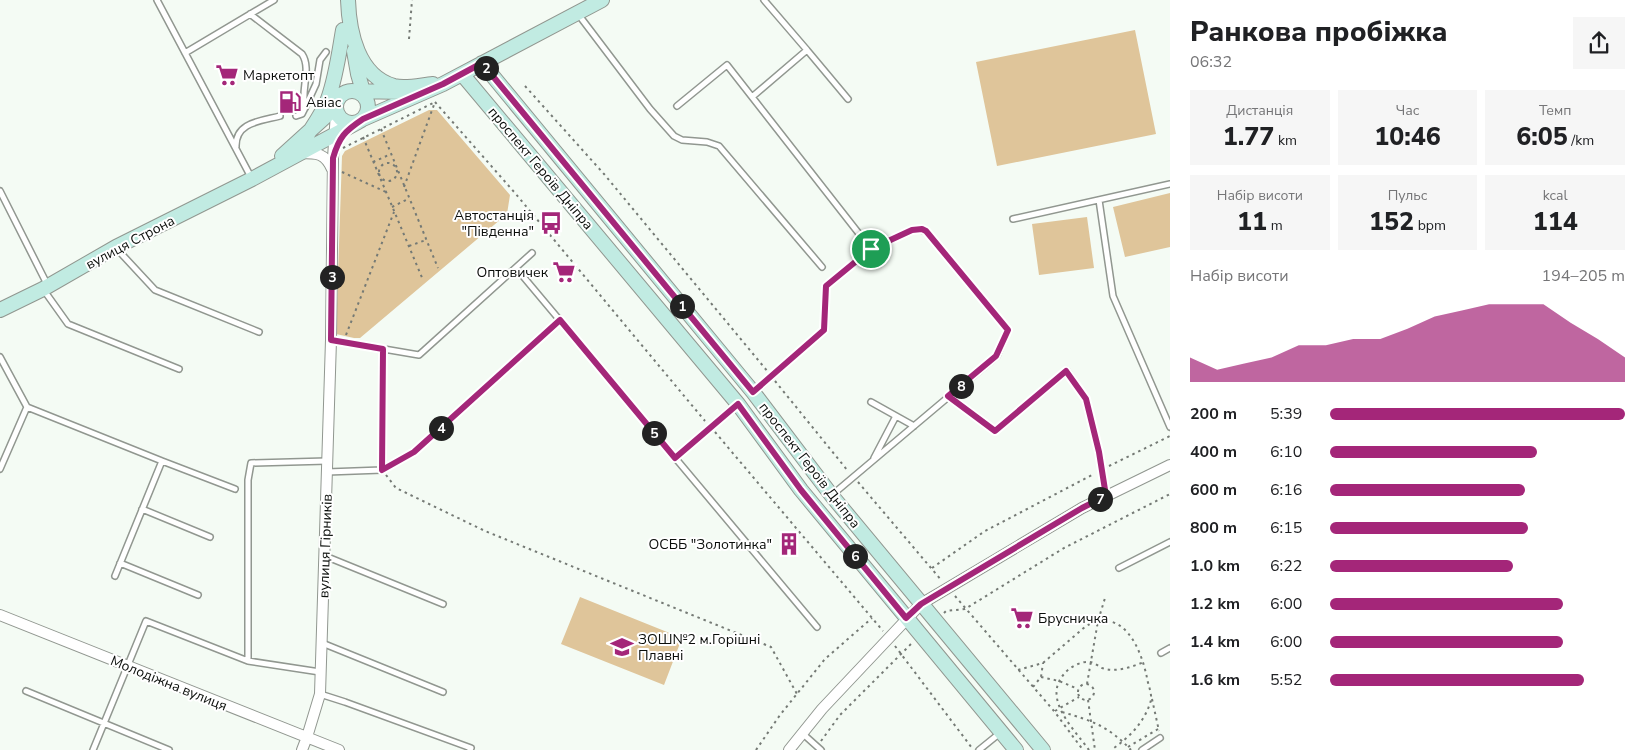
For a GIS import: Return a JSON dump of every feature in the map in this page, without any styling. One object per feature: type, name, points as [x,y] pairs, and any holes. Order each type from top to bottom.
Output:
[{"type":"street","points":[[347,0],[336,107],[339,117],[348,123],[358,122]]},
{"type":"street","points":[[256,177],[358,122],[443,84],[602,0]]},
{"type":"street","points":[[346,24],[364,63],[374,75],[396,86],[443,84]]},
{"type":"street","points":[[337,154],[337,144],[343,134],[358,122],[368,110],[361,94],[346,24]]},
{"type":"street","points":[[308,134],[328,100],[346,24]]},
{"type":"street","name":"проспект Героїв Дніпра","points":[[482,63],[753,392],[832,496],[1043,750]]},
{"type":"street","name":"проспект Героїв Дніпра","points":[[462,74],[738,404],[801,490],[1016,750]]},
{"type":"street","points":[[256,177],[308,134],[336,107],[343,94],[402,92],[443,84]]},
{"type":"street","name":"вулиця Гірників","points":[[302,750],[308,737],[320,694],[337,154],[335,134],[336,107]]},
{"type":"street","points":[[299,153],[319,154],[326,158],[336,171]]},
{"type":"street","name":"вулиця Строна","points":[[0,310],[116,247],[256,177]]},
{"type":"street","points":[[789,750],[822,709],[921,604],[1082,508],[1170,465]]},
{"type":"street","name":"Молодіжна вулиця","points":[[0,615],[339,750]]},
{"type":"lane","points":[[157,0],[236,148],[256,177]]},
{"type":"lane","points":[[185,53],[274,0]]},
{"type":"lane","points":[[764,0],[848,99]]},
{"type":"lane","points":[[577,13],[650,109],[674,136],[682,140],[712,143],[720,146],[822,267]]},
{"type":"lane","points":[[250,14],[304,58],[306,66],[303,93],[305,108]]},
{"type":"lane","points":[[752,97],[808,50]]},
{"type":"lane","points":[[296,116],[302,114],[305,108],[316,84],[320,60],[326,52]]},
{"type":"lane","points":[[677,106],[727,65],[871,249]]},
{"type":"lane","points":[[236,148],[237,136],[245,126],[280,116]]},
{"type":"lane","points":[[1013,220],[1170,184]]},
{"type":"lane","points":[[0,191],[45,287],[68,324],[179,369]]},
{"type":"lane","points":[[1099,200],[1113,296],[1170,427]]},
{"type":"lane","points":[[753,392],[824,330],[826,286],[871,249],[912,230],[922,229],[926,231],[1008,330],[996,356],[832,496]]},
{"type":"lane","points":[[116,247],[155,290],[258,332]]},
{"type":"lane","points":[[331,340],[419,355],[532,253]]},
{"type":"lane","points":[[516,268],[817,627]]},
{"type":"lane","points":[[248,660],[248,480],[252,463],[382,470],[414,452],[560,320]]},
{"type":"lane","points":[[382,470],[383,349]]},
{"type":"lane","points":[[0,357],[27,407],[235,489]]},
{"type":"lane","points":[[948,396],[995,431],[1066,371],[1086,399],[1106,496]]},
{"type":"lane","points":[[871,402],[914,426]]},
{"type":"lane","points":[[675,458],[738,404]]},
{"type":"lane","points":[[0,470],[27,407]]},
{"type":"lane","points":[[873,461],[896,416]]},
{"type":"lane","points":[[0,452],[6,455]]},
{"type":"lane","points":[[115,576],[162,461]]},
{"type":"lane","points":[[142,509],[210,537]]},
{"type":"lane","points":[[1118,568],[1170,542]]},
{"type":"lane","points":[[324,555],[443,604]]},
{"type":"lane","points":[[120,563],[198,595]]},
{"type":"lane","points":[[93,750],[146,621],[248,660],[321,672]]},
{"type":"lane","points":[[322,642],[443,692]]},
{"type":"lane","points":[[1161,653],[1170,648]]},
{"type":"lane","points":[[26,691],[169,750]]},
{"type":"lane","points":[[320,694],[471,748],[470,750]]},
{"type":"lane","points":[[979,750],[1001,731]]},
{"type":"lane","points":[[802,733],[819,748]]},
{"type":"lane","points":[[1142,750],[1160,738]]},
{"type":"path","points":[[408,39],[412,0]]},
{"type":"path","points":[[525,86],[604,174],[931,569],[1054,711],[1083,750]]},
{"type":"path","points":[[337,154],[363,137],[435,102],[404,187]]},
{"type":"path","points":[[381,129],[438,268]]},
{"type":"path","points":[[363,137],[423,280]]},
{"type":"path","points":[[373,162],[391,154]]},
{"type":"path","points":[[384,163],[391,163],[396,168],[397,175],[391,180],[384,180],[379,175],[379,168],[384,163]]},
{"type":"path","points":[[336,171],[386,192]]},
{"type":"path","points":[[392,206],[409,199]]},
{"type":"path","points":[[343,342],[394,212]]},
{"type":"path","points":[[409,246],[426,240]]},
{"type":"path","points":[[931,569],[985,530],[1170,436]]},
{"type":"path","points":[[382,470],[396,488],[485,530],[772,647],[797,694]]},
{"type":"path","points":[[936,621],[946,611],[965,609],[1064,548],[1170,494]]},
{"type":"path","points":[[1087,684],[1098,621],[1105,598]]},
{"type":"path","points":[[756,750],[780,715],[825,659],[872,618]]},
{"type":"path","points":[[1018,670],[1043,663],[1086,626],[1098,621],[1109,621],[1119,625],[1127,631],[1144,662],[1160,738]]},
{"type":"path","points":[[819,748],[840,714],[920,635]]},
{"type":"path","points":[[1090,661],[1102,668],[1112,670],[1132,667],[1144,662]]},
{"type":"path","points":[[1089,750],[1059,708],[1056,691],[1059,681],[1065,673],[1090,661]]},
{"type":"path","points":[[1033,686],[1041,678],[1043,663]]},
{"type":"path","points":[[1041,678],[1059,681],[1078,689]]},
{"type":"path","points":[[1078,689],[1082,685],[1087,684]]},
{"type":"path","points":[[1079,697],[1082,700],[1092,698],[1094,692],[1090,685],[1087,684]]},
{"type":"path","points":[[1078,689],[1079,697]]},
{"type":"path","points":[[1054,711],[1079,697]]},
{"type":"path","points":[[1111,750],[1124,742],[1140,723],[1152,699]]},
{"type":"path","points":[[1088,700],[1095,750]]},
{"type":"path","points":[[1062,712],[1092,721],[1110,730],[1131,750]]},
{"type":"path","points":[[1128,747],[1158,729]]},
{"type":"shaded area","points":[[1135,30],[1156,134],[997,166],[976,62]]},
{"type":"shaded area","points":[[429,110],[437,110],[510,195],[507,214],[360,338],[336,334],[342,156],[345,151]]},
{"type":"shaded area","points":[[1170,193],[1170,247],[1125,257],[1113,207]]},
{"type":"shaded area","points":[[1087,217],[1094,268],[1039,275],[1032,224]]},
{"type":"shaded area","points":[[580,597],[682,638],[664,685],[561,644]]},
{"type":"place","name":"Маркетопт","points":[[227,75]]},
{"type":"place","name":"Авіас","points":[[290,102]]},
{"type":"place","name":"Автостанція \"Південна\"","points":[[551,223]]},
{"type":"place","name":"Оптовичек","points":[[564,272]]},
{"type":"place","name":"ОСББ \"Золотинка\"","points":[[789,544]]},
{"type":"place","name":"Брусничка","points":[[1022,618]]},
{"type":"place","name":"ЗОШ№2 м.Горішні Плавні","points":[[622,647]]},
{"type":"route","points":[[482,63],[753,392],[824,330],[826,286],[871,249],[912,230],[922,229],[926,231],[1008,330],[996,356],[948,396],[995,431],[1066,371],[1086,399],[1099,452],[1106,496],[1082,508],[921,604],[906,618],[801,490],[738,404],[675,458],[560,320],[414,452],[382,470],[383,349],[331,340],[333,158],[337,144],[343,134],[354,124],[443,84],[482,63]]}]
